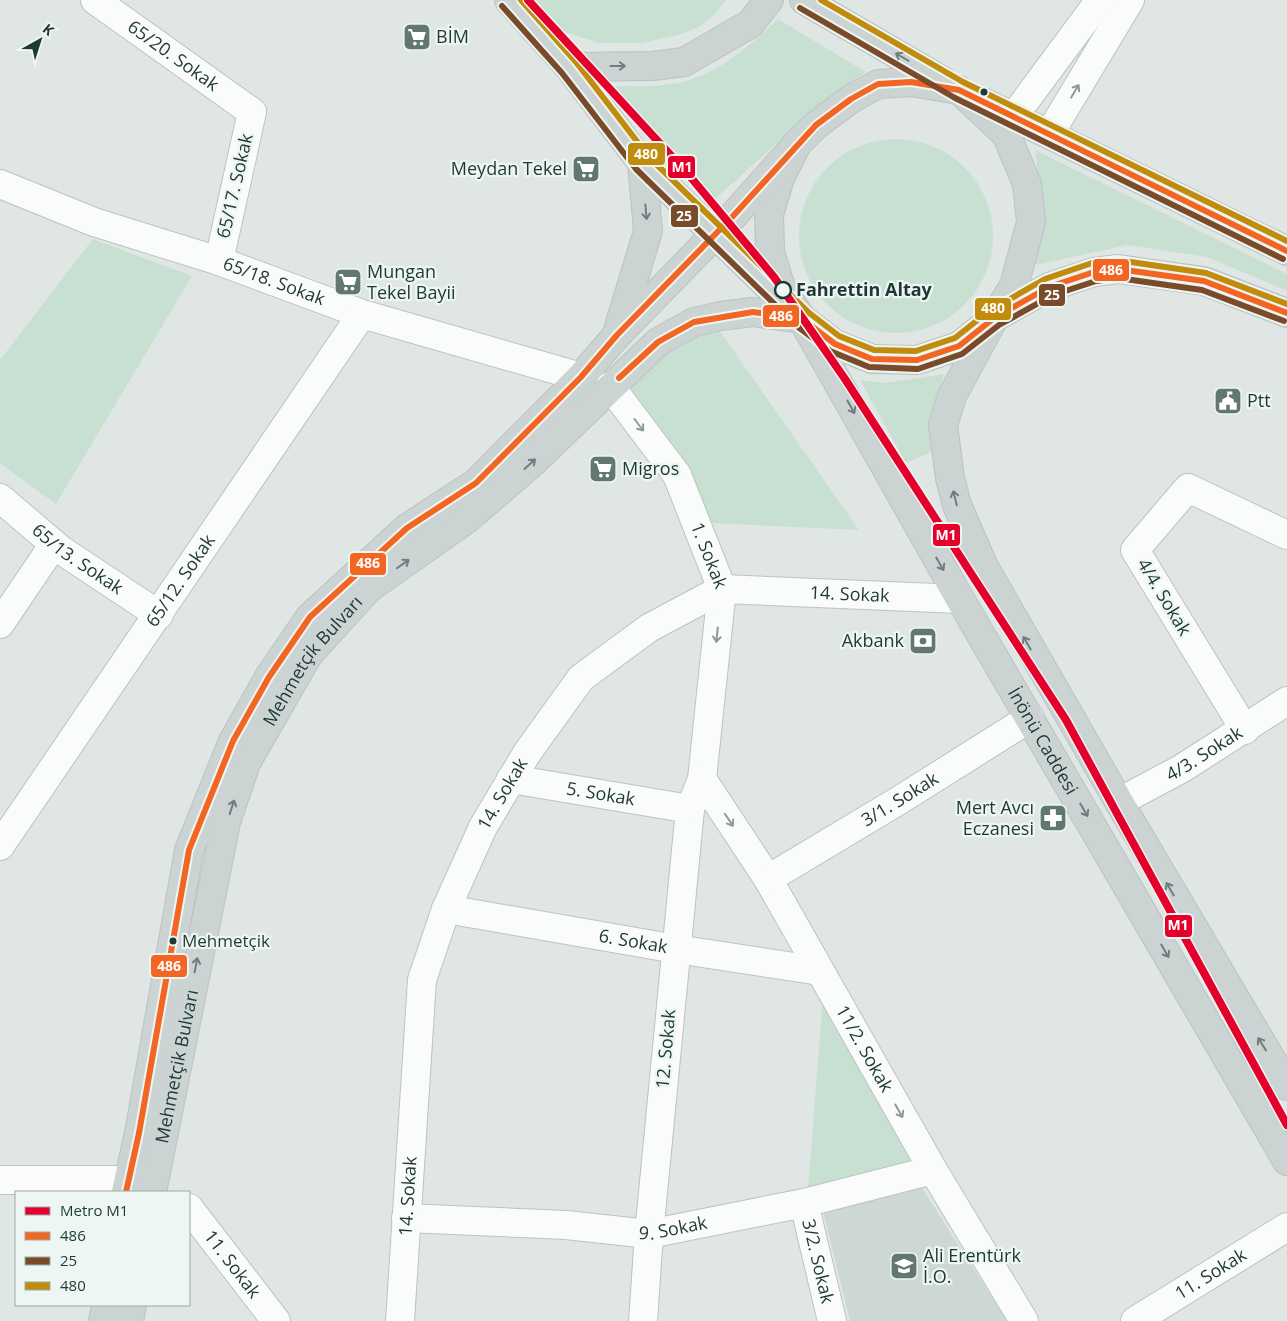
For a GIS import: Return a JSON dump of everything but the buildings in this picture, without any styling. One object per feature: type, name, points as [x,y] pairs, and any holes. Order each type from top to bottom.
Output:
[{"type":"main road","points":[[509,0],[569,67],[642,163],[802,319],[834,344],[872,359],[917,360],[959,346],[994,318],[1049,287],[1094,272],[1118,268],[1204,281],[1287,314]]},
{"type":"main road","points":[[569,67],[653,66],[684,62],[750,24],[769,0]]},
{"type":"main road","points":[[804,0],[959,90],[1287,251]]},
{"type":"main road","name":"Mehmetçik Bulvarı","points":[[146,1188],[140,1133],[189,850],[233,741],[269,676],[310,617],[407,528],[476,483],[581,377],[617,335],[714,235],[816,125],[851,99],[878,84],[911,82],[959,90]]},
{"type":"main road","name":"İnönü Caddesi","points":[[959,90],[1006,134],[1028,184],[1031,222],[1025,251],[1014,286],[994,318],[952,396],[943,425],[950,478],[957,505],[984,567],[1119,802],[1287,1086]]},
{"type":"main road","points":[[797,144],[780,178],[769,214],[770,252],[781,288],[802,319]]},
{"type":"main road","points":[[617,335],[648,231],[642,163]]},
{"type":"main road","name":"Mehmetçik Bulvarı","points":[[146,1188],[226,822],[246,763],[308,655],[369,588],[467,519],[532,463],[610,386],[658,342],[694,322],[720,316],[753,312],[802,319]]},
{"type":"main road","name":"İnönü Caddesi","points":[[802,319],[960,599],[1287,1162]]},
{"type":"main road","points":[[103,1321],[106,1306]]},
{"type":"main road","points":[[129,1321],[132,1306]]},
{"type":"street","name":"65/20. Sokak","points":[[95,0],[252,112]]},
{"type":"street","points":[[1014,116],[1100,0]]},
{"type":"street","points":[[1050,133],[1130,0]]},
{"type":"street","name":"65/17. Sokak","points":[[219,261],[252,112]]},
{"type":"street","name":"65/18. Sokak","points":[[0,184],[94,222],[219,261],[362,314],[581,377]]},
{"type":"street","name":"65/12. Sokak","points":[[0,846],[159,615],[362,314]]},
{"type":"street","name":"1. Sokak","points":[[610,386],[678,475],[722,589],[702,779]]},
{"type":"street","name":"4/4. Sokak","points":[[1245,730],[1135,550],[1188,488],[1287,535]]},
{"type":"street","name":"65/13. Sokak","points":[[0,498],[54,544],[159,615]]},
{"type":"street","points":[[0,624],[54,544]]},
{"type":"street","name":"14. Sokak","points":[[400,1321],[422,980],[446,909],[483,827],[527,753],[581,678],[649,628],[722,589],[960,599]]},
{"type":"street","name":"4/3. Sokak","points":[[1119,802],[1181,769],[1245,730],[1287,701]]},
{"type":"street","name":"3/1. Sokak","points":[[768,879],[898,802],[1030,718]]},
{"type":"street","name":"5. Sokak","points":[[511,779],[690,809]]},
{"type":"street","name":"12. Sokak","points":[[643,1321],[649,1234],[690,809],[702,779]]},
{"type":"street","name":"11/2. Sokak","points":[[702,779],[768,879],[933,1170],[1024,1321]]},
{"type":"street","name":"6. Sokak","points":[[446,909],[676,949],[820,971]]},
{"type":"street","name":"9. Sokak","points":[[406,1218],[566,1225],[649,1234],[804,1203],[933,1170]]},
{"type":"street","points":[[0,1180],[146,1188]]},
{"type":"street","name":"3/2. Sokak","points":[[804,1203],[832,1321]]},
{"type":"street","name":"11. Sokak","points":[[190,1209],[267,1315]]},
{"type":"street","name":"11. Sokak","points":[[1135,1321],[1287,1227]]},
{"type":"shaded area","name":"Ali Erentürk İ.O.","points":[[922,1188],[1007,1321],[850,1321],[823,1211]]},
{"type":"green space","points":[[534,0],[726,0],[717,12],[699,27],[678,35],[641,43],[599,43],[559,30]]},
{"type":"green space","points":[[778,19],[866,72],[819,105],[713,201],[613,86],[664,85],[687,81],[702,75],[742,51]]},
{"type":"green space","points":[[886,139],[906,139],[942,150],[965,167],[977,182],[986,199],[993,226],[993,246],[986,273],[977,290],[965,305],[950,317],[933,326],[906,333],[886,333],[850,322],[834,311],[821,298],[810,282],[803,264],[799,246],[799,226],[810,190],[821,174],[834,161],[850,150],[868,143]]},
{"type":"green space","points":[[1035,150],[1287,274],[1287,291],[1207,257],[1128,245],[1035,265],[1044,216]]},
{"type":"green space","points":[[93,239],[192,276],[56,504],[0,463],[0,360]]},
{"type":"green space","points":[[717,327],[859,530],[710,523],[618,386],[680,341]]},
{"type":"green space","points":[[944,374],[931,420],[931,452],[906,463],[860,380],[886,383]]},
{"type":"green space","points":[[823,993],[915,1160],[808,1191]]},
{"type":"metro line","name":"M1","points":[[528,0],[688,174],[774,277],[845,379],[1066,720],[1287,1125]]},
{"type":"transit line","name":"480","points":[[521,0],[576,62],[649,157],[808,312],[839,336],[874,350],[916,351],[955,338],[989,311],[1045,279],[1092,263],[1117,260],[1206,273],[1287,304]]},
{"type":"transit line","name":"480","points":[[821,0],[963,82],[1287,241]]},
{"type":"transit line","name":"25","points":[[502,6],[562,73],[636,169],[797,326],[830,351],[869,367],[918,369],[962,354],[999,325],[1053,295],[1096,281],[1118,278],[1202,290],[1284,321]]},
{"type":"transit line","name":"25","points":[[800,8],[955,98],[1283,259]]},
{"type":"transit line","name":"486","points":[[126,1191],[139,1133],[189,850],[233,741],[269,677],[310,617],[407,528],[476,483],[581,377],[617,335],[734,215],[816,125],[851,99],[878,84],[911,82],[959,90],[1287,251]]},
{"type":"transit line","name":"486","points":[[619,378],[658,342],[694,322],[753,312],[802,319],[835,344],[872,359],[917,360],[959,346],[994,318],[1049,287],[1094,272],[1118,269],[1204,281],[1287,313]]},
{"type":"place","name":"BİM","points":[[417,37]]},
{"type":"place","name":"Meydan Tekel","points":[[586,169]]},
{"type":"place","name":"Mungan Tekel Bayii","points":[[348,282]]},
{"type":"place","name":"Fahrettin Altay","points":[[783,290]]},
{"type":"place","name":"Ptt","points":[[1228,401]]},
{"type":"place","name":"Migros","points":[[603,469]]},
{"type":"place","name":"Akbank","points":[[923,641]]},
{"type":"place","name":"Mert Avcı Eczanesi","points":[[1053,818]]},
{"type":"place","name":"Mehmetçik","points":[[173,941]]},
{"type":"place","name":"Ali Erentürk İ.O.","points":[[904,1266]]}]
